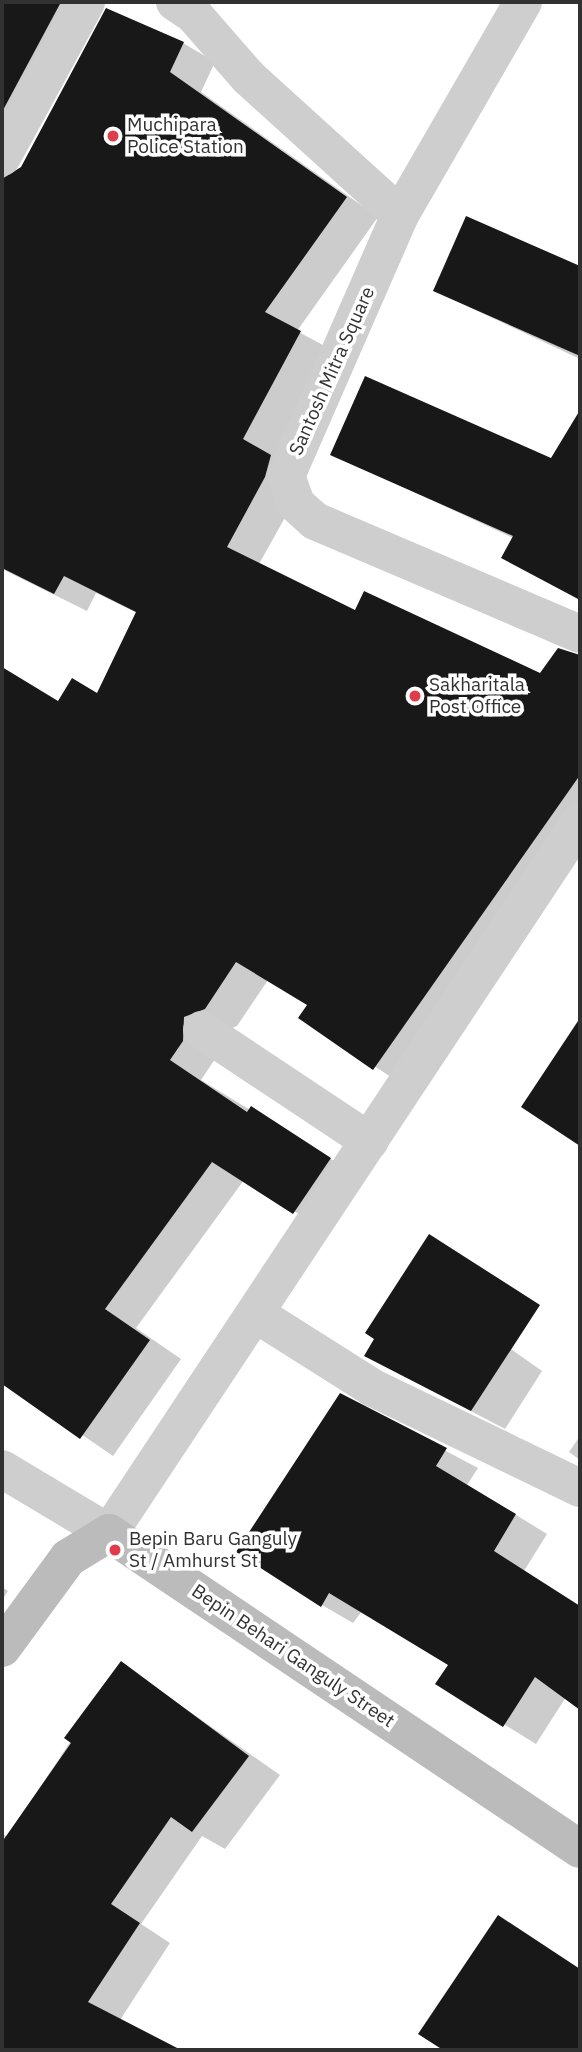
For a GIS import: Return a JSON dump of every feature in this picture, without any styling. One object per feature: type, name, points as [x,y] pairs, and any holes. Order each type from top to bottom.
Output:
[{"type":"main road","points":[[2,1648],[68,1558],[109,1533]]},
{"type":"main road","name":"Bepin Behari Ganguly Street","points":[[109,1533],[580,1849]]},
{"type":"street","points":[[2,157],[86,2]]},
{"type":"street","name":"Santosh Mitra Square","points":[[523,2],[400,215],[286,475],[296,504],[315,521],[580,634]]},
{"type":"street","points":[[190,6],[248,77],[400,215]]},
{"type":"street","points":[[109,1533],[580,824]]},
{"type":"street","points":[[202,1030],[369,1140]]},
{"type":"street","points":[[256,1314],[373,1388],[580,1488]]},
{"type":"street","name":"Bepin Behari Ganguly Street","points":[[2,1469],[109,1533]]},
{"type":"building","points":[[2,2],[61,2],[2,112]]},
{"type":"building","points":[[106,8],[184,42],[170,72],[347,197],[265,312],[301,331],[243,439],[271,455],[265,477],[227,547],[355,610],[364,591],[540,673],[558,648],[580,655],[580,775],[373,1070],[298,1018],[307,1005],[236,962],[205,1009],[184,1017],[183,1041],[170,1060],[247,1112],[251,1106],[331,1158],[293,1214],[212,1162],[105,1309],[150,1340],[80,1439],[2,1384],[2,667],[58,701],[72,678],[97,693],[136,612],[64,576],[54,594],[2,568],[2,179],[21,167]]},
{"type":"building","points":[[466,216],[580,266],[580,356],[433,291]]},
{"type":"building","points":[[365,376],[551,458],[580,410],[580,600],[501,558],[513,536],[330,455]]},
{"type":"building","points":[[580,1018],[580,1146],[521,1107]]},
{"type":"building","points":[[429,1234],[540,1305],[471,1411],[364,1356],[374,1339],[365,1333]]},
{"type":"building","points":[[340,1393],[447,1448],[436,1466],[516,1514],[494,1551],[580,1606],[580,1710],[535,1677],[503,1727],[435,1684],[448,1665],[329,1593],[321,1607],[236,1552]]},
{"type":"building","points":[[121,1661],[249,1756],[192,1832],[171,1817],[111,1904],[140,1923],[88,2002],[181,2050],[2,2050],[2,1842],[71,1743],[64,1738]]},
{"type":"building","points":[[498,1915],[580,1969],[580,2050],[443,2050],[418,2034]]},
{"type":"place","name":"Muchipara Police Station","points":[[113,136]]},
{"type":"place","name":"Sakharitala Post Office","points":[[415,696]]},
{"type":"place","name":"Bepin Baru Ganguly St / Amhurst St","points":[[115,1550]]}]
